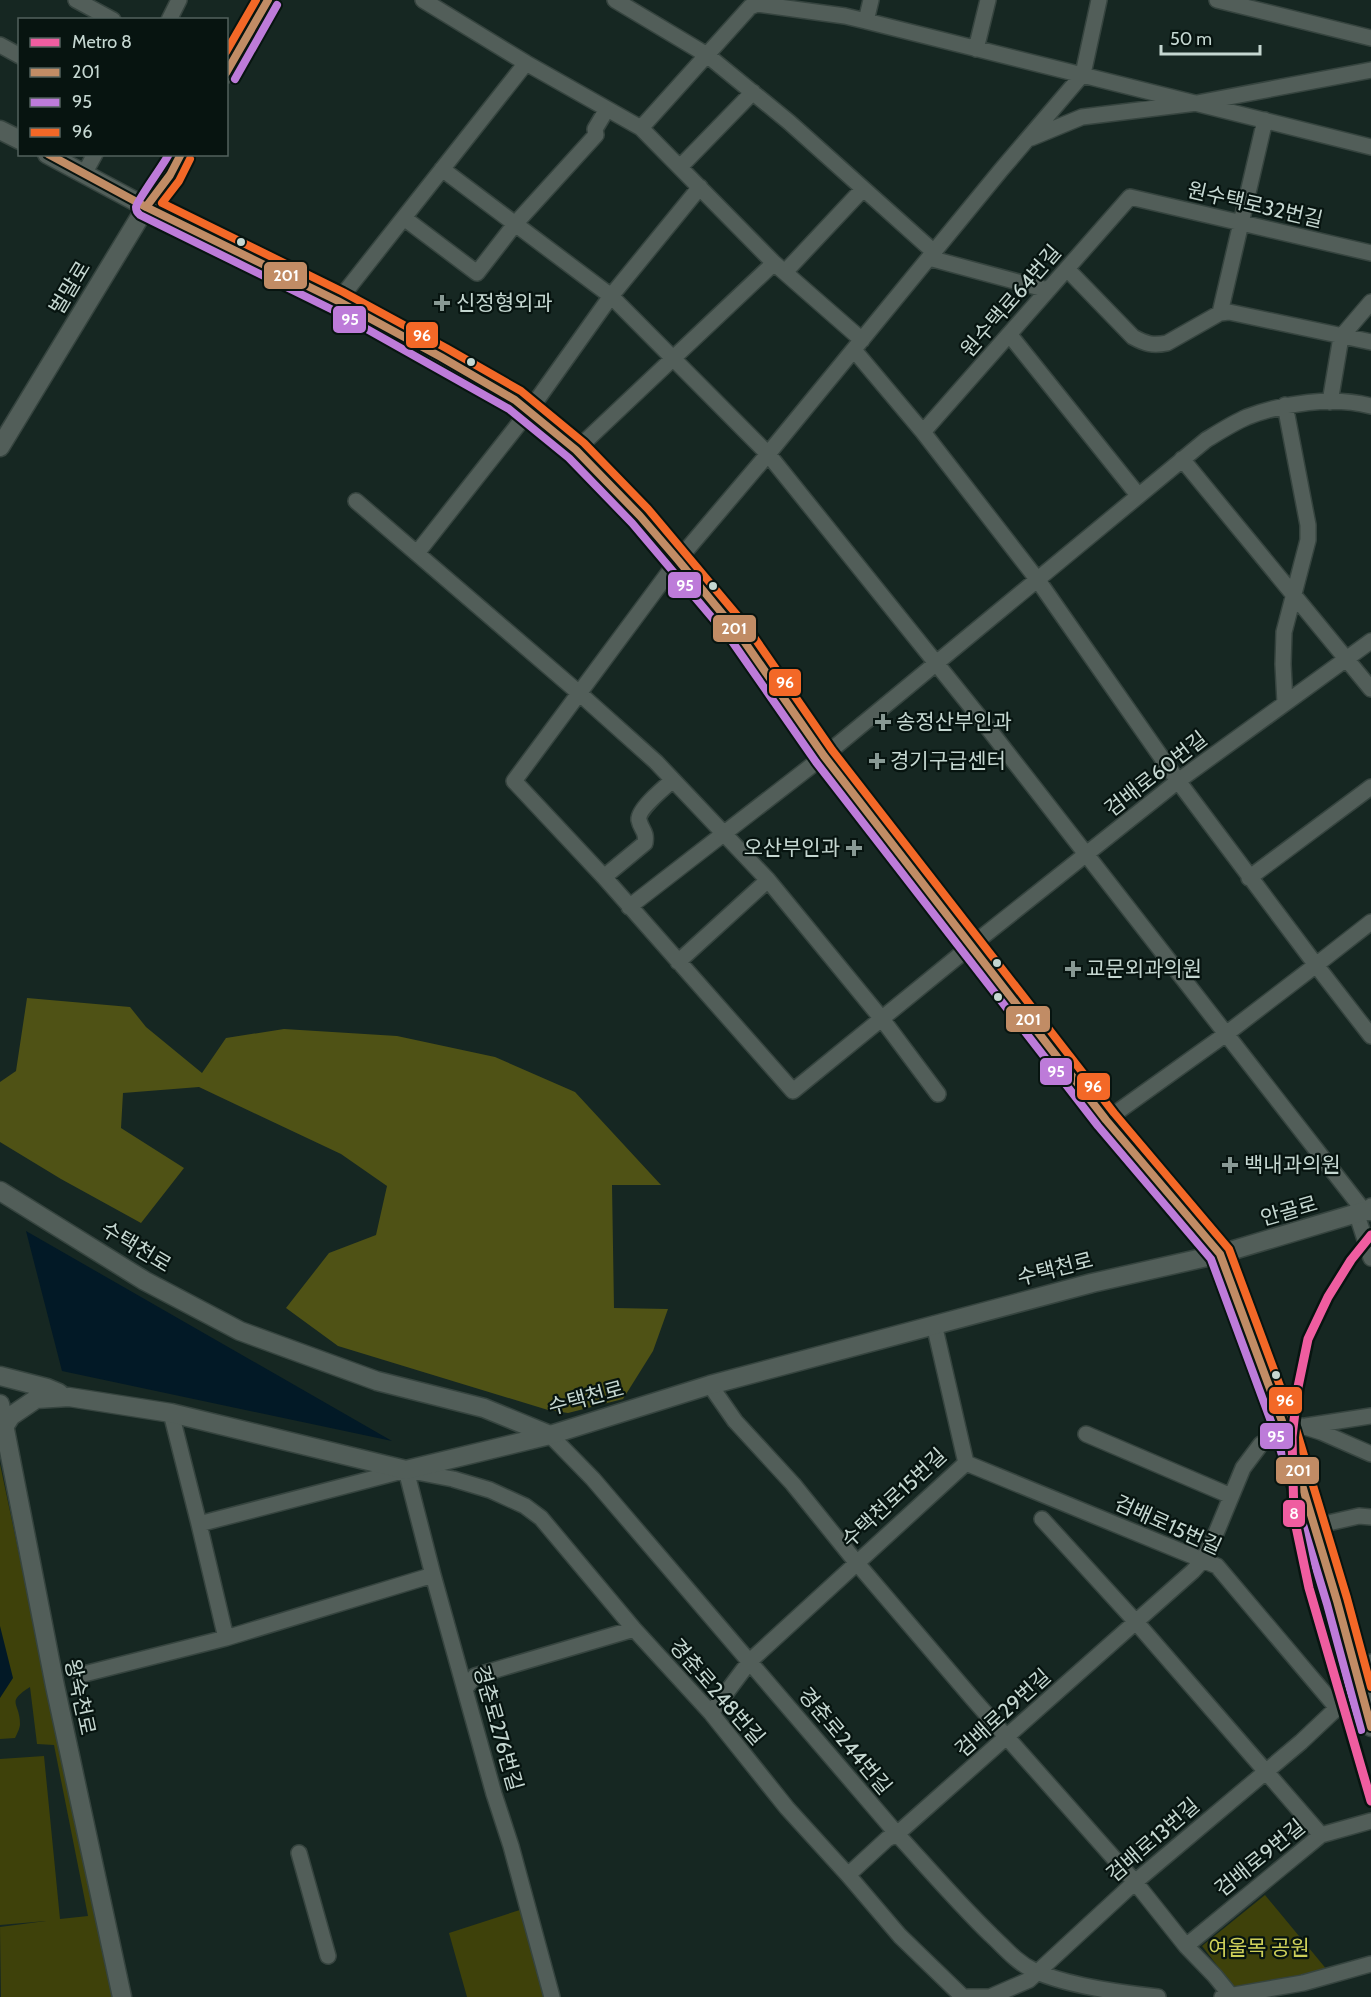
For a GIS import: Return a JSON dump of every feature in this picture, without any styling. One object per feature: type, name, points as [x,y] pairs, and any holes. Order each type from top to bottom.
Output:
[{"type":"street","points":[[76,0],[108,18]]},
{"type":"street","points":[[170,18],[179,0]]},
{"type":"street","points":[[228,70],[268,0]]},
{"type":"street","points":[[423,0],[526,63],[641,128],[858,345],[1037,579],[1249,878],[1371,1036]]},
{"type":"street","points":[[615,0],[707,55],[753,92],[863,189],[931,255],[1048,290]]},
{"type":"street","points":[[866,21],[871,0]]},
{"type":"street","points":[[976,49],[988,0]]},
{"type":"street","points":[[768,880],[678,962],[604,877],[514,781],[678,560],[1083,74],[1099,0]]},
{"type":"street","points":[[1216,0],[1371,38]]},
{"type":"street","points":[[641,128],[750,7],[762,2],[811,6],[1371,147]]},
{"type":"street","points":[[0,45],[18,55]]},
{"type":"street","points":[[338,301],[526,63]]},
{"type":"street","points":[[1028,139],[1082,117],[1197,103],[1371,70]]},
{"type":"street","points":[[680,167],[753,92]]},
{"type":"street","points":[[404,218],[477,273],[515,224],[596,135],[595,129],[607,109]]},
{"type":"street","points":[[1220,313],[1265,120]]},
{"type":"street","points":[[0,130],[18,139]]},
{"type":"street","points":[[51,156],[146,207],[338,301],[515,400],[576,450],[640,516],[678,560],[739,634],[824,756],[1106,1120],[1220,1254],[1294,1429],[1315,1527],[1363,1665],[1361,1690],[1371,1727]]},
{"type":"street","points":[[84,174],[94,156]]},
{"type":"street","name":"벌말로","points":[[0,447],[146,207],[170,175],[180,156]]},
{"type":"street","points":[[442,169],[611,296],[768,454],[1366,1211],[1371,1258]]},
{"type":"street","points":[[417,553],[529,411],[611,296],[700,187]]},
{"type":"street","points":[[576,450],[673,359],[780,267],[863,189]]},
{"type":"street","name":"원수택로32번길","points":[[1130,197],[1371,253]]},
{"type":"street","name":"원수택로64번길","points":[[923,432],[1130,197]]},
{"type":"street","points":[[1067,269],[1133,337],[1146,345],[1167,343],[1220,313],[1229,312],[1371,342]]},
{"type":"street","points":[[1330,402],[1341,336],[1371,302]]},
{"type":"street","points":[[1009,334],[1138,495]]},
{"type":"street","points":[[628,907],[824,756],[1206,440],[1245,418],[1285,405],[1330,402],[1371,406]]},
{"type":"street","points":[[1285,405],[1308,525],[1308,540],[1284,632],[1285,703]]},
{"type":"street","points":[[1182,459],[1371,689]]},
{"type":"street","points":[[356,501],[656,762],[768,880],[882,1019],[938,1094]]},
{"type":"street","name":"검배로60번길","points":[[678,962],[793,1091],[1179,781],[1371,641]]},
{"type":"street","points":[[604,877],[645,843],[646,836],[639,820],[640,813],[672,780]]},
{"type":"street","points":[[1249,878],[1371,787]]},
{"type":"street","points":[[1106,1120],[1226,1034],[1371,922]]},
{"type":"street","name":"수택천로","points":[[0,1191],[145,1281],[240,1331],[377,1381],[494,1412],[550,1435],[710,1386],[934,1324],[1101,1280],[1220,1254]]},
{"type":"street","name":"안골로","points":[[1220,1254],[1366,1211]]},
{"type":"street","name":"수택천로15번길","points":[[711,1713],[750,1661],[966,1463],[934,1324]]},
{"type":"street","points":[[0,1376],[47,1388],[69,1397]]},
{"type":"street","points":[[710,1386],[735,1421],[793,1484],[856,1562],[1135,1882],[1229,1996],[1303,1983],[1371,1964]]},
{"type":"street","points":[[4,1427],[11,1416],[36,1399],[69,1397],[171,1413],[406,1470]]},
{"type":"street","name":"왕숙천로","points":[[0,1404],[57,1698],[122,1997]]},
{"type":"street","points":[[494,1412],[502,1433],[497,1447]]},
{"type":"street","points":[[171,1413],[226,1638]]},
{"type":"street","name":"검배로29번길","points":[[848,1875],[1008,1737],[1193,1571],[1203,1560],[1214,1538],[1243,1468],[1261,1444],[1294,1429],[1371,1416]]},
{"type":"street","points":[[1294,1429],[1321,1432],[1371,1454]]},
{"type":"street","points":[[1086,1434],[1231,1496]]},
{"type":"street","points":[[199,1524],[550,1435]]},
{"type":"street","name":"경춘로244번길","points":[[550,1435],[593,1479],[897,1834],[1015,1958],[1038,1972],[1100,1989],[1158,1997]]},
{"type":"street","name":"검배로15번길","points":[[966,1463],[1217,1566],[1337,1708]]},
{"type":"street","name":"경춘로276번길","points":[[406,1470],[433,1575],[552,1997]]},
{"type":"street","name":"경춘로248번길","points":[[406,1470],[453,1479],[490,1490],[525,1506],[541,1518],[634,1629],[711,1713],[787,1808],[900,1936],[963,1997]]},
{"type":"street","points":[[1315,1527],[1359,1516],[1371,1517]]},
{"type":"street","points":[[1042,1519],[1136,1622],[1321,1835]]},
{"type":"street","points":[[80,1675],[226,1638],[433,1575]]},
{"type":"street","points":[[465,1689],[475,1676],[634,1629]]},
{"type":"street","name":"검배로13번길","points":[[963,1997],[990,1997],[1029,1980],[1135,1882],[1267,1771],[1337,1708],[1361,1690]]},
{"type":"street","name":"검배로9번길","points":[[1186,1946],[1321,1835],[1371,1821]]},
{"type":"street","points":[[299,1852],[328,1956]]},
{"type":"green space","points":[[0,1464],[112,1997],[1,1997],[0,1927],[46,1921],[0,1925],[0,1759],[44,1756],[60,1919],[88,1916],[54,1745],[37,1744],[30,1687],[16,1700],[20,1724],[15,1738],[0,1739]]},
{"type":"green space","name":"여울목 공원","points":[[1265,1895],[1328,1971],[1236,1990],[1202,1946]]},
{"type":"green space","points":[[526,1908],[554,1997],[467,1997],[449,1933]]},
{"type":"shaded area","points":[[27,998],[130,1007],[146,1027],[202,1073],[226,1038],[284,1029],[397,1036],[495,1057],[575,1092],[661,1185],[612,1185],[614,1308],[668,1309],[653,1351],[623,1399],[568,1413],[548,1410],[338,1346],[286,1308],[329,1253],[376,1235],[387,1186],[341,1154],[199,1087],[123,1093],[121,1128],[184,1168],[141,1223],[0,1142],[0,1082],[16,1071]]},
{"type":"water","points":[[26,1231],[392,1441],[62,1371]]},
{"type":"water","points":[[0,1626],[13,1678],[0,1698]]},
{"type":"metro line","name":"8","points":[[1371,1235],[1351,1260],[1328,1297],[1308,1339],[1298,1387],[1292,1437],[1294,1517],[1309,1588],[1371,1801]]},
{"type":"transit line","name":"96","points":[[228,49],[256,0]]},
{"type":"transit line","name":"201","points":[[228,70],[268,0]]},
{"type":"transit line","name":"95","points":[[235,79],[277,5]]},
{"type":"transit line","name":"201","points":[[52,156],[146,207],[338,301],[515,400],[576,450],[640,516],[678,560],[739,634],[824,756],[1106,1120],[1220,1254],[1286,1432],[1337,1601],[1371,1727]]},
{"type":"transit line","name":"95","points":[[168,156],[137,204],[136,210],[140,215],[333,310],[509,409],[569,458],[632,523],[731,640],[816,762],[1098,1126],[1211,1259],[1276,1435],[1327,1604],[1361,1730]]},
{"type":"transit line","name":"201","points":[[146,207],[170,175],[180,156]]},
{"type":"transit line","name":"96","points":[[190,159],[179,181],[162,203],[343,292],[521,391],[584,443],[648,509],[747,627],[832,750],[1114,1113],[1229,1249],[1296,1429],[1371,1687]]},
{"type":"place","name":"신정형외과","points":[[442,303]]},
{"type":"place","name":"송정산부인과","points":[[883,722]]},
{"type":"place","name":"경기구급센터","points":[[877,761]]},
{"type":"place","name":"오산부인과","points":[[854,848]]},
{"type":"place","name":"교문외과의원","points":[[1073,969]]},
{"type":"place","name":"백내과의원","points":[[1230,1165]]}]
